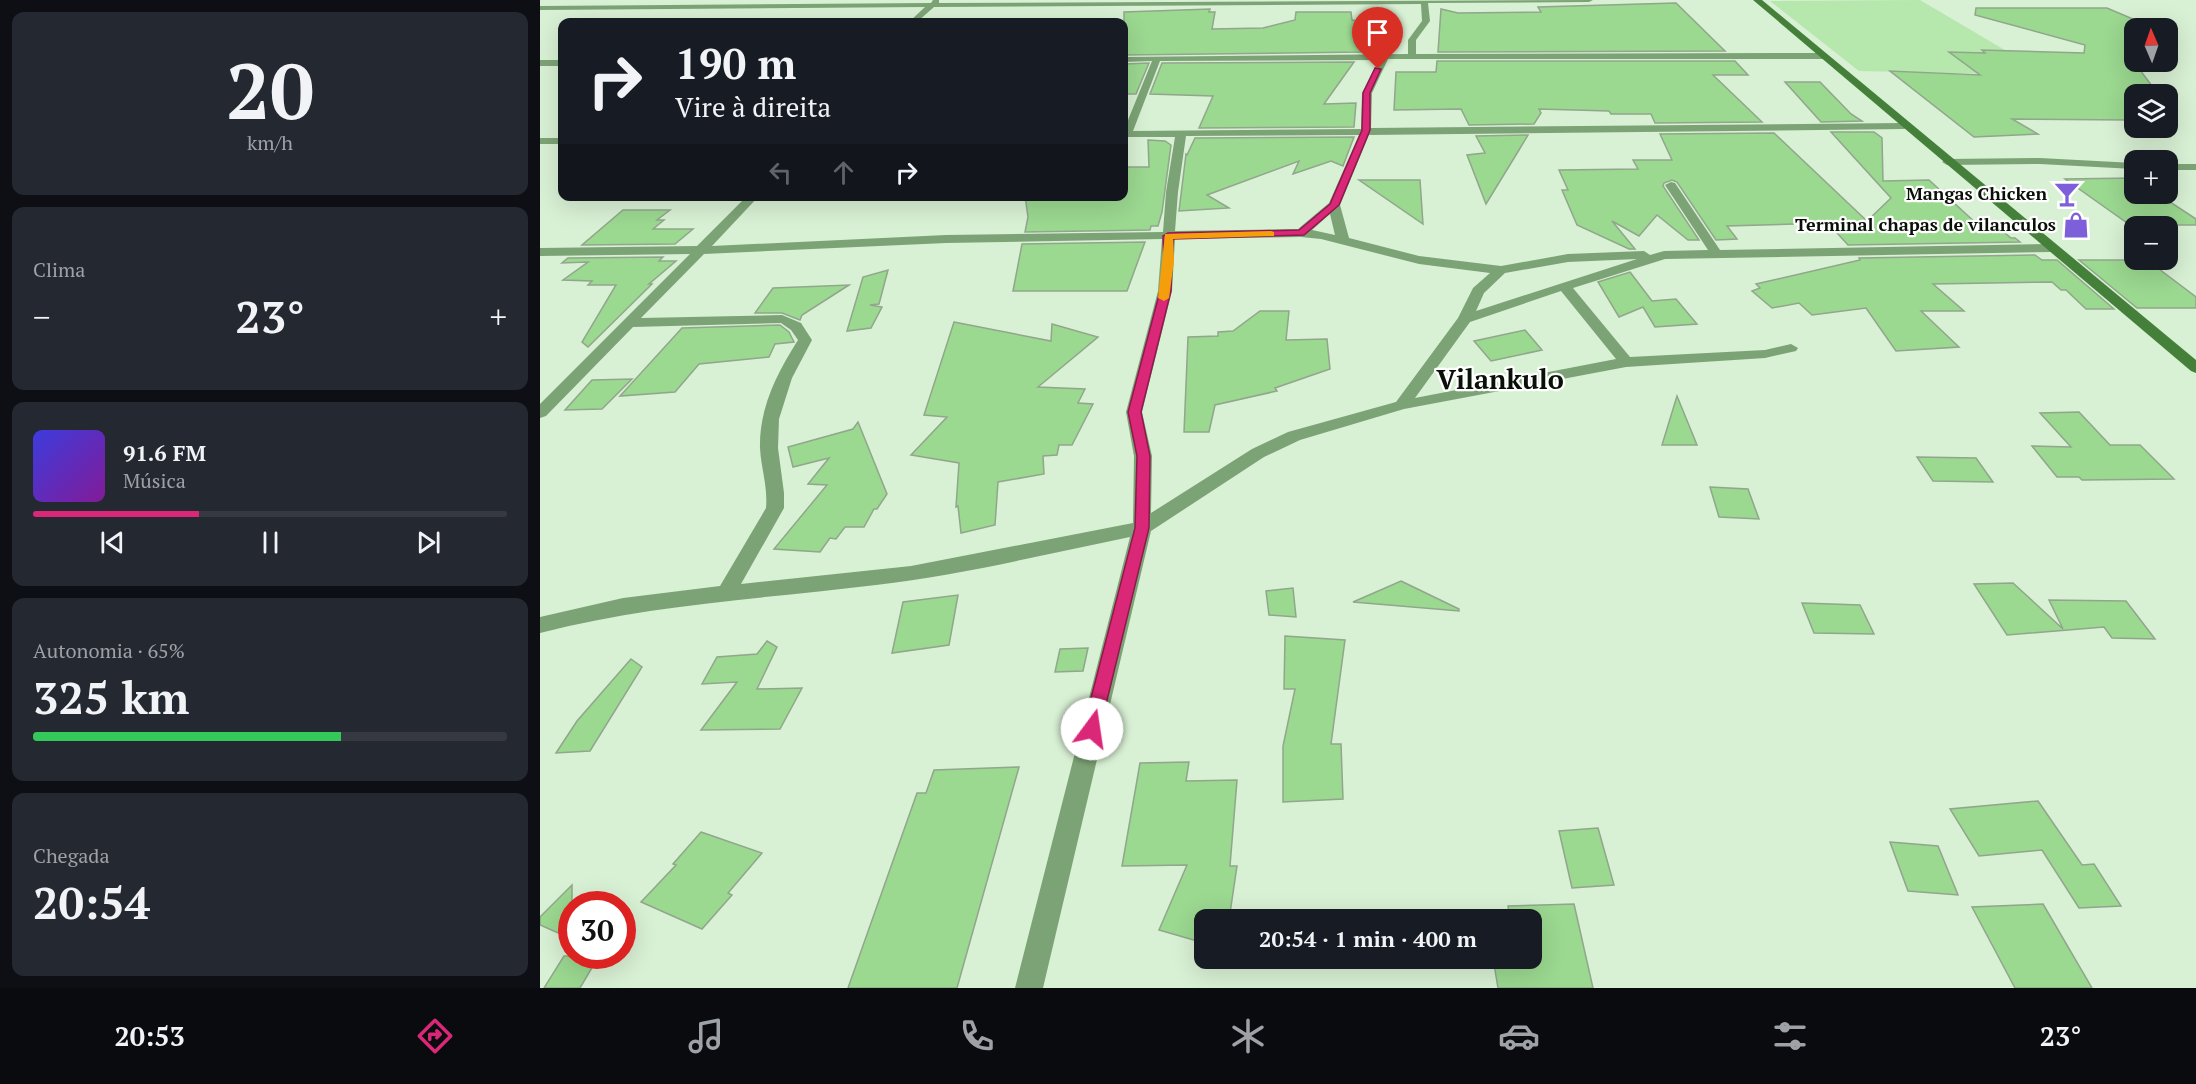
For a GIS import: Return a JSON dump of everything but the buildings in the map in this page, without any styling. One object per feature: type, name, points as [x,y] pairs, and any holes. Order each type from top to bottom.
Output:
[{"type":"main road","points":[[1757,0],[1904,126],[2196,368]]},
{"type":"street","points":[[549,16],[585,0]]},
{"type":"street","points":[[540,8],[935,3],[1589,0]]},
{"type":"street","points":[[1412,57],[1412,40],[1426,21],[1424,1]]},
{"type":"street","points":[[918,18],[935,3]]},
{"type":"street","points":[[1128,59],[1824,56]]},
{"type":"street","points":[[1301,233],[1334,205],[1366,130],[1367,93],[1384,57]]},
{"type":"street","points":[[1128,127],[1157,59]]},
{"type":"street","points":[[540,63],[558,63]]},
{"type":"street","points":[[1128,134],[1904,126]]},
{"type":"street","points":[[1029,988],[1142,528],[1143,456],[1134,412],[1165,291],[1169,261],[1168,236],[1176,158],[1181,133]]},
{"type":"street","points":[[540,141],[558,141]]},
{"type":"street","points":[[1947,162],[2040,161],[2124,165]]},
{"type":"street","points":[[2178,167],[2196,167]]},
{"type":"street","points":[[1671,184],[1716,253]]},
{"type":"street","points":[[540,413],[749,201]]},
{"type":"street","points":[[1334,205],[1343,241]]},
{"type":"street","points":[[540,252],[701,250],[935,239],[1301,233],[1419,260],[1501,270],[1568,258],[1716,253],[2050,248]]},
{"type":"street","points":[[1465,319],[1664,255]]},
{"type":"street","points":[[1402,405],[1465,319],[1478,291],[1501,270]]},
{"type":"street","points":[[1564,286],[1626,362]]},
{"type":"street","points":[[627,323],[782,319],[790,320],[805,340],[787,369],[771,416],[769,447],[777,497],[775,508],[726,593]]},
{"type":"street","points":[[540,625],[580,613],[726,593],[878,578],[1142,528],[1258,453],[1294,436],[1402,405],[1626,362],[1765,354],[1791,348]]},
{"type":"green space","points":[[1920,0],[2047,75],[1859,71],[1770,1]]},
{"type":"slow traffic","points":[[1164,298],[1169,261],[1168,236],[1271,234]]},
{"type":"place","name":"Mangas Chicken","points":[[2067,194]]},
{"type":"place","name":"Terminal chapas de vilanculos","points":[[2076,225]]},
{"type":"district","name":"Vilankulo","points":[[1500,380]]},
{"type":"route","points":[[1092,729],[1142,528],[1143,456],[1134,412],[1165,291],[1169,261],[1168,236],[1301,233],[1334,205],[1366,130],[1367,93],[1378,69]]}]
